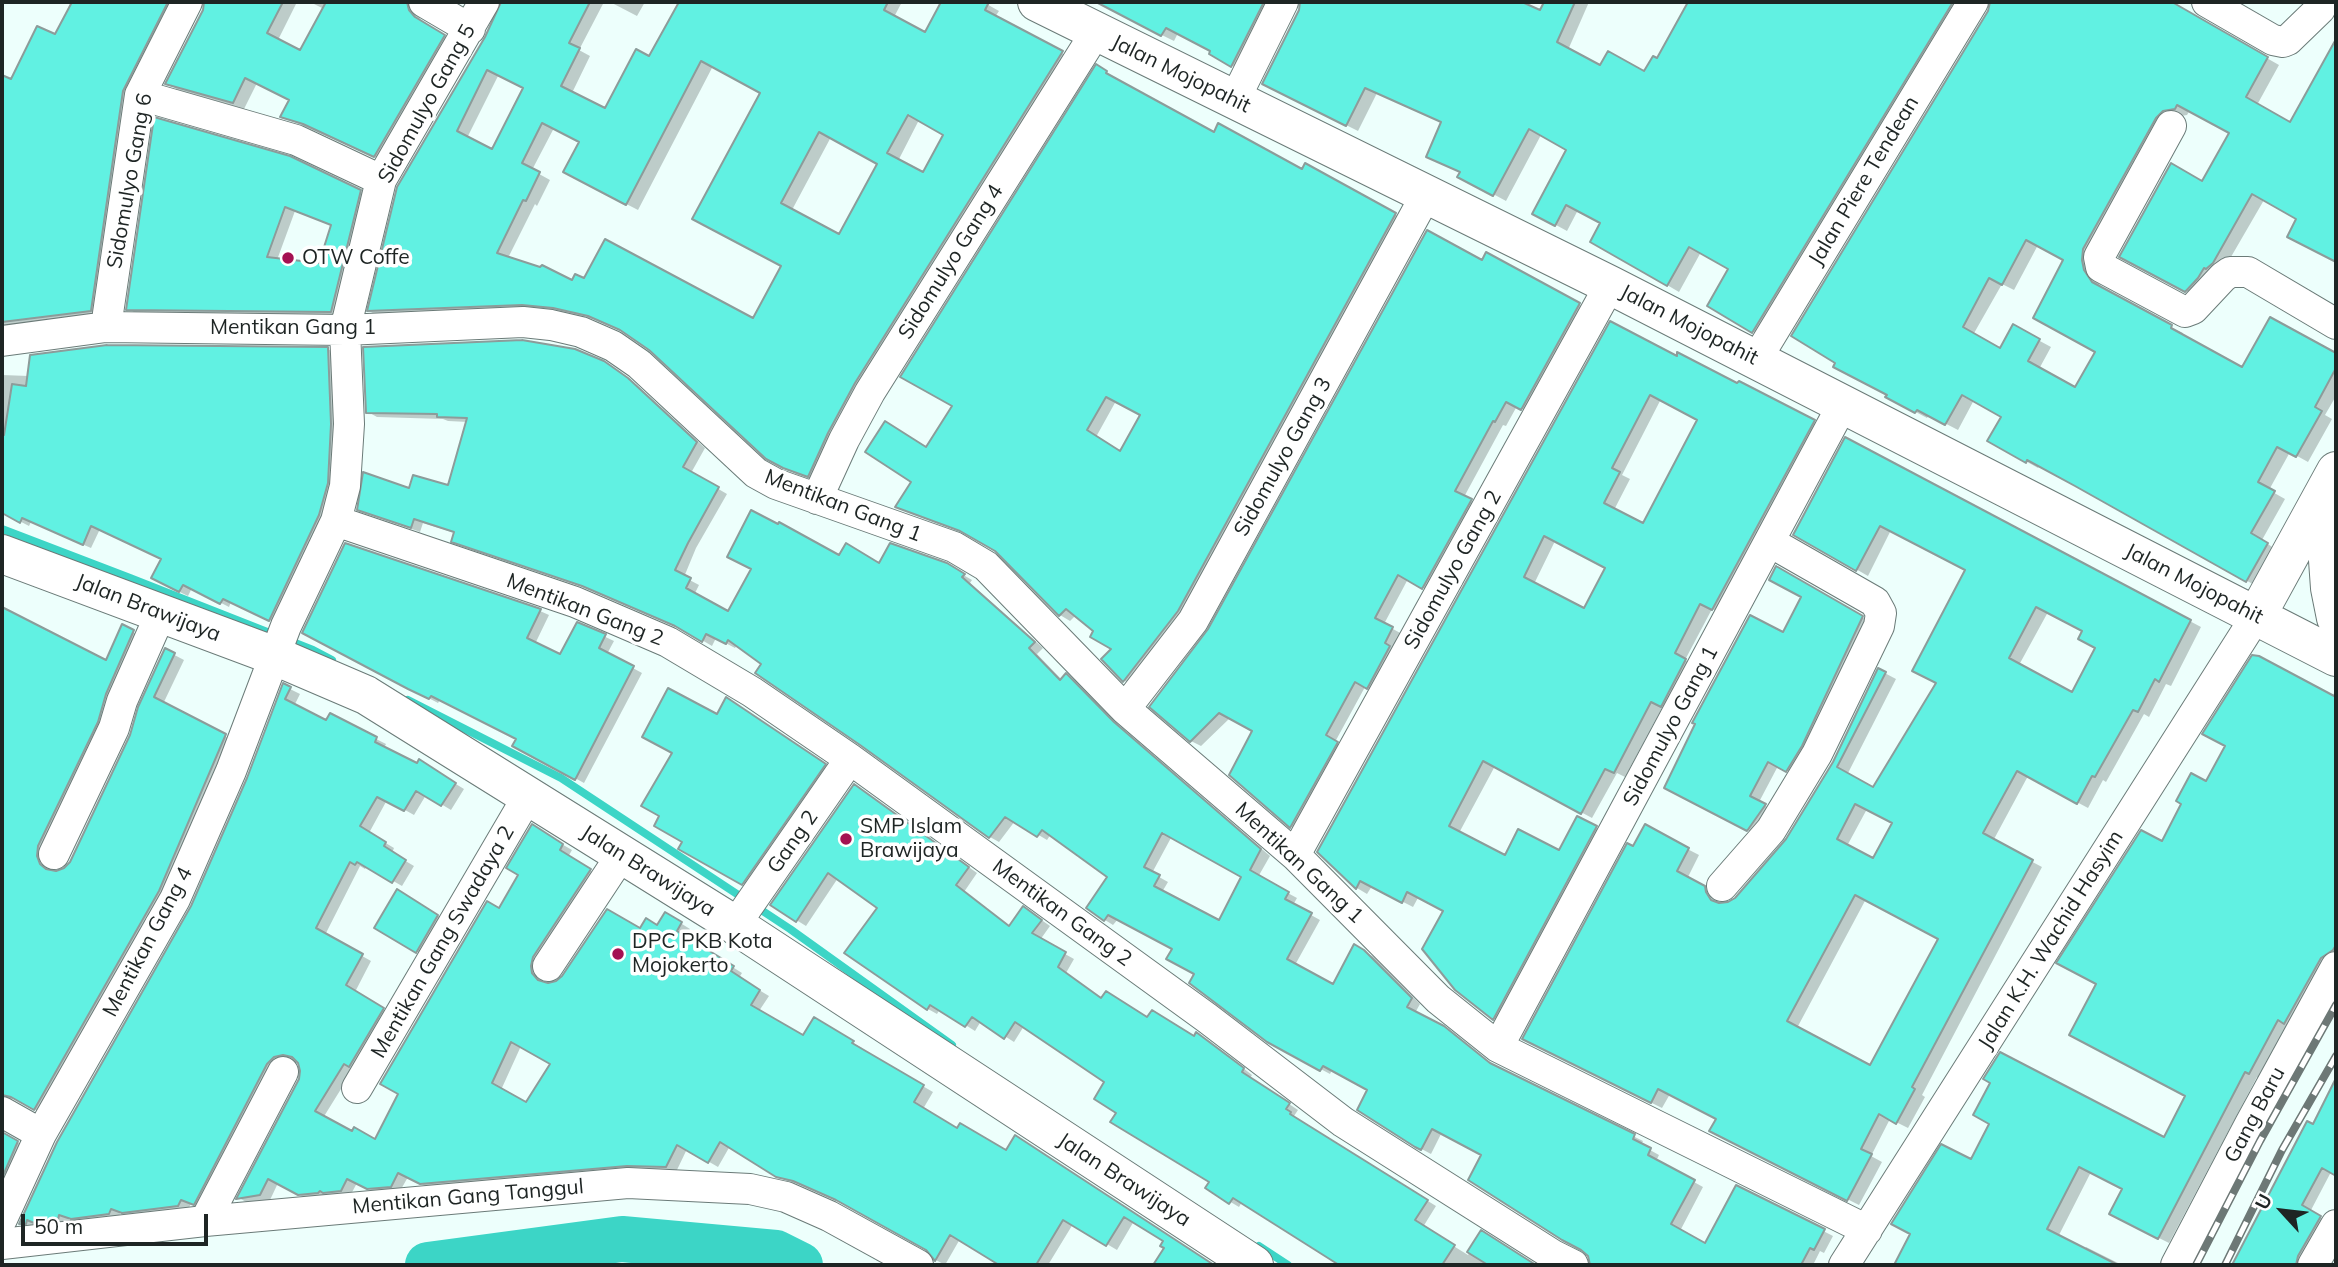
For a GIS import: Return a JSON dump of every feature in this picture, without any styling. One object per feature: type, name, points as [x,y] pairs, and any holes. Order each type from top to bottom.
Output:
[{"type":"main road","name":"Jalan Mojopahit","points":[[1037,2],[1610,285],[2336,657]]},
{"type":"main road","points":[[2257,615],[2336,471]]},
{"type":"main road","points":[[2336,486],[2328,511],[2327,546],[2330,588],[2336,618]]},
{"type":"main road","name":"Jalan Brawijaya","points":[[2,554],[161,612],[280,642],[622,854],[748,908],[1254,1265]]},
{"type":"street","name":"Sidomulyo Gang 6","points":[[106,327],[141,95],[187,2]]},
{"type":"street","points":[[424,2],[470,29]]},
{"type":"street","name":"Sidomulyo Gang 5","points":[[336,521],[345,486],[349,424],[345,330],[382,180],[484,2]]},
{"type":"street","points":[[1234,101],[1283,2]]},
{"type":"street","name":"Jalan Piere Tendean","points":[[1756,359],[1973,2]]},
{"type":"street","points":[[2207,2],[2273,40],[2283,42],[2326,10]]},
{"type":"street","name":"Sidomulyo Gang 4","points":[[817,499],[844,440],[876,382],[1096,32]]},
{"type":"street","points":[[141,95],[296,140],[382,180]]},
{"type":"street","points":[[2171,126],[2099,257],[2101,267],[2185,312],[2193,309],[2222,277],[2230,272],[2248,272],[2334,319]]},
{"type":"street","name":"Sidomulyo Gang 3","points":[[1125,709],[1193,621],[1426,195]]},
{"type":"street","name":"Sidomulyo Gang 2","points":[[1295,855],[1610,285]]},
{"type":"street","name":"Mentikan Gang 1","points":[[2,341],[106,327],[345,330],[523,322],[581,332],[613,346],[639,364],[756,473],[776,484],[954,547],[986,566],[1125,709],[1295,855],[1438,999],[1498,1047],[1867,1230]]},
{"type":"street","name":"Sidomulyo Gang 1","points":[[1498,1047],[1843,404]]},
{"type":"street","name":"Mentikan Gang 4","points":[[2,1219],[41,1134],[175,899],[231,771],[280,642],[336,521]]},
{"type":"street","name":"Mentikan Gang 2","points":[[336,521],[575,602],[668,642],[752,692],[850,759],[1207,1018],[1343,1122],[1573,1265]]},
{"type":"street","points":[[1722,886],[1771,830],[1817,754],[1880,626],[1881,613],[1875,602],[1770,542]]},
{"type":"street","points":[[54,854],[114,728],[122,701],[161,612]]},
{"type":"street","name":"Jalan K.H. Wachid Hasyim","points":[[1844,1265],[2257,615]]},
{"type":"street","name":"Gang 2","points":[[748,908],[850,759]]},
{"type":"street","name":"Mentikan Gang Swadaya 2","points":[[357,1088],[528,796]]},
{"type":"street","points":[[548,966],[622,854]]},
{"type":"street","name":"Gang Baru","points":[[2176,1265],[2336,967]]},
{"type":"street","points":[[205,1222],[283,1072]]},
{"type":"street","points":[[2,1112],[41,1134]]},
{"type":"street","name":"Mentikan Gang Tanggul","points":[[2,1244],[205,1222],[628,1183],[750,1189],[786,1197],[830,1216],[918,1265]]},
{"type":"street","points":[[2314,1265],[2336,1225]]},
{"type":"building","points":[[72,2],[168,2],[123,91],[91,311],[2,322],[2,75],[11,79],[37,26],[55,34]]},
{"type":"building","points":[[204,2],[283,2],[267,33],[300,50],[326,2],[407,2],[415,17],[445,35],[374,157],[303,124],[280,117],[289,100],[245,78],[233,103],[165,84],[203,10]]},
{"type":"building","points":[[501,2],[590,2],[569,43],[580,48],[561,86],[605,108],[636,49],[649,56],[679,2],[888,2],[884,10],[925,32],[941,2],[989,2],[985,10],[1063,51],[855,383],[808,477],[766,459],[649,350],[620,330],[588,316],[553,308],[522,305],[367,311],[397,187],[485,37]],"holes":[[[701,61],[760,93],[692,219],[781,266],[753,318],[605,239],[584,278],[575,274],[572,280],[542,265],[540,267],[497,253],[540,172],[522,163],[542,123],[579,142],[563,172],[626,205]],[[487,70],[523,88],[492,149],[457,131]],[[908,115],[943,135],[923,172],[887,153]],[[819,132],[877,164],[839,234],[781,203]]]},
{"type":"building","points":[[1096,2],[1264,2],[1231,67],[1209,54],[1210,51],[1166,28],[1161,36]]},
{"type":"building","points":[[1300,2],[1522,2],[1540,10],[1544,2],[1575,2],[1557,42],[1600,65],[1608,51],[1644,71],[1653,56],[1657,58],[1688,2],[1953,2],[1752,333],[1707,306],[1728,269],[1689,247],[1667,286],[1590,242],[1600,223],[1566,205],[1555,226],[1532,214],[1566,150],[1529,129],[1493,196],[1457,177],[1460,172],[1426,157],[1441,122],[1365,88],[1346,126],[1262,84],[1299,10]]},
{"type":"building","points":[[1990,2],[2172,2],[2268,57],[2246,97],[2290,122],[2336,39],[2336,262],[2287,237],[2296,219],[2252,194],[2213,263],[2204,268],[2185,292],[2119,257],[2171,163],[2202,181],[2229,133],[2177,105],[2175,109],[2163,111],[2156,118],[2083,249],[2084,270],[2092,282],[2242,367],[2270,317],[2336,353],[2336,368],[2315,407],[2322,411],[2296,457],[2277,447],[2258,482],[2275,491],[2251,533],[2268,543],[2246,582],[2075,486],[1987,441],[2001,417],[1962,395],[1945,425],[1917,410],[1915,413],[1833,367],[1835,363],[1791,336],[1988,11]],"holes":[[[2026,240],[2063,260],[2033,318],[2095,352],[2075,387],[2028,361],[2040,339],[2013,324],[2000,348],[1963,327],[1989,278],[2002,285]]]},
{"type":"building","points":[[1096,64],[1107,71],[1106,73],[1214,132],[1218,123],[1302,169],[1305,163],[1396,213],[1178,611],[1123,682],[1101,659],[1111,649],[1090,637],[1093,631],[1066,609],[1059,616],[995,551],[960,531],[895,507],[911,482],[865,452],[885,421],[926,447],[952,406],[900,377]],"holes":[[[1106,397],[1140,415],[1120,451],[1087,430]]]},
{"type":"building","points":[[154,117],[290,156],[361,190],[331,312],[126,310]],"holes":[[[285,207],[331,225],[319,263],[267,257]]]},
{"type":"building","points":[[1427,230],[1482,260],[1486,252],[1580,303],[1521,410],[1506,402],[1495,422],[1493,421],[1455,491],[1472,499],[1422,589],[1398,575],[1375,618],[1393,627],[1385,643],[1390,646],[1367,689],[1355,682],[1326,735],[1338,742],[1290,828],[1229,775],[1252,731],[1219,713],[1190,742],[1149,707],[1208,629]]},
{"type":"building","points":[[1610,321],[1677,356],[1677,352],[1815,420],[1712,610],[1700,604],[1675,653],[1686,659],[1661,707],[1651,702],[1614,773],[1605,769],[1581,814],[1483,761],[1449,826],[1505,855],[1518,829],[1559,850],[1577,816],[1597,826],[1493,1020],[1455,990],[1422,949],[1443,911],[1407,892],[1402,903],[1360,881],[1356,889],[1317,852]],"holes":[[[1650,395],[1697,420],[1643,523],[1604,503],[1620,472],[1612,468]],[[1544,536],[1605,568],[1584,608],[1524,577]]]},
{"type":"building","points":[[522,340],[575,349],[604,361],[628,378],[697,442],[683,467],[719,487],[675,570],[691,578],[686,588],[728,611],[751,569],[727,557],[751,510],[839,555],[846,543],[879,563],[890,543],[947,563],[965,574],[962,577],[1035,642],[1029,648],[1060,680],[1066,673],[1114,722],[1261,849],[1250,870],[1289,892],[1285,899],[1312,913],[1287,959],[1333,984],[1354,944],[1364,950],[1412,998],[1407,1007],[1444,1026],[1490,1063],[1635,1134],[1633,1139],[1651,1148],[1648,1155],[1695,1180],[1671,1224],[1705,1243],[1736,1185],[1825,1229],[1814,1250],[1810,1248],[1801,1265],[1590,1265],[1588,1256],[1581,1250],[1468,1180],[1481,1155],[1432,1129],[1421,1150],[1415,1147],[1357,1110],[1367,1090],[1323,1066],[1320,1071],[1267,1042],[1189,983],[1194,974],[1166,959],[1172,949],[1108,915],[1104,921],[1086,908],[1107,877],[1042,830],[1037,837],[1005,817],[989,838],[755,673],[761,664],[728,640],[726,644],[706,634],[702,642],[675,626],[582,586],[451,542],[454,532],[414,519],[411,528],[357,510],[363,472],[409,488],[413,475],[448,485],[467,418],[437,417],[437,414],[366,413],[363,347]],"holes":[[[1162,833],[1241,877],[1219,920],[1154,886],[1160,875],[1144,867]]]},
{"type":"building","points":[[107,345],[328,347],[331,424],[328,483],[319,515],[269,621],[223,599],[220,604],[183,585],[179,592],[151,578],[161,559],[91,526],[83,545],[22,518],[20,523],[2,513],[2,434],[4,435],[12,384],[26,386],[30,355]]},
{"type":"building","points":[[1845,437],[2191,620],[2159,682],[2155,679],[2138,712],[2133,710],[2077,804],[2017,771],[1983,833],[2033,860],[1912,1087],[1915,1089],[1896,1124],[1879,1114],[1861,1149],[1872,1154],[1847,1201],[1709,1131],[1716,1119],[1658,1089],[1651,1103],[1522,1039],[1627,843],[1633,846],[1645,824],[1689,848],[1677,871],[1705,886],[1711,900],[1728,902],[1735,898],[1786,839],[1833,762],[1878,668],[1886,672],[1837,767],[1873,787],[1936,683],[1912,671],[1965,570],[1880,526],[1856,571],[1793,535]],"holes":[[[2036,607],[2082,631],[2078,639],[2095,648],[2072,692],[2009,658]],[[1855,804],[1892,823],[1873,858],[1837,839]],[[1855,895],[1938,939],[1870,1065],[1787,1021]]]},
{"type":"building","points":[[345,543],[541,609],[527,638],[560,654],[577,622],[606,634],[599,648],[634,666],[575,780],[512,746],[516,739],[431,696],[429,699],[408,689],[302,633]]},
{"type":"building","points":[[1776,566],[1863,616],[1802,746],[1786,772],[1768,762],[1750,796],[1766,804],[1747,831],[1664,788],[1695,724],[1692,723],[1750,615],[1783,632],[1801,597],[1769,580]]},
{"type":"building","points":[[2,607],[106,660],[122,624],[134,630],[106,694],[98,722],[38,846],[37,856],[46,869],[56,871],[70,862],[130,735],[138,707],[165,648],[175,653],[154,697],[226,734],[159,891],[34,1110],[2,1095]]},
{"type":"building","points":[[2252,655],[2259,656],[2336,697],[2336,945],[2321,958],[2284,1024],[2278,1020],[2249,1074],[2245,1072],[2158,1239],[2109,1214],[2122,1189],[2079,1167],[2047,1229],[2118,1265],[1894,1265],[1910,1234],[1891,1224],[1941,1144],[1971,1159],[1989,1124],[1973,1115],[1990,1083],[1983,1079],[2000,1052],[2164,1137],[2185,1096],[2069,1035],[2096,984],[2056,963],[2141,830],[2162,841],[2181,804],[2176,801],[2191,773],[2206,781],[2225,746],[2202,734]]},
{"type":"building","points":[[283,683],[291,687],[285,699],[326,720],[330,713],[377,737],[375,742],[417,763],[419,759],[456,783],[441,806],[416,791],[404,811],[377,797],[360,826],[386,842],[384,846],[406,860],[392,883],[357,862],[355,865],[350,862],[316,928],[363,954],[346,985],[384,1008],[349,1067],[344,1064],[315,1111],[352,1131],[354,1127],[375,1139],[398,1094],[380,1084],[487,901],[499,908],[518,875],[506,868],[532,824],[563,844],[560,850],[591,869],[533,957],[532,973],[538,980],[548,983],[562,976],[607,909],[640,928],[646,918],[657,925],[665,912],[682,922],[677,931],[734,966],[731,971],[760,990],[751,1005],[803,1035],[814,1017],[854,1041],[852,1043],[924,1085],[914,1102],[957,1128],[960,1123],[1006,1150],[1015,1135],[1214,1265],[1153,1265],[1164,1248],[1160,1246],[1163,1241],[1124,1217],[1106,1246],[1063,1220],[1036,1265],[999,1265],[950,1235],[935,1261],[926,1250],[836,1200],[793,1181],[776,1177],[720,1142],[708,1163],[677,1145],[666,1167],[627,1166],[420,1184],[398,1173],[391,1187],[367,1189],[347,1179],[341,1191],[298,1195],[268,1179],[260,1195],[236,1199],[299,1079],[298,1063],[292,1057],[283,1055],[274,1057],[267,1064],[194,1205],[181,1200],[178,1206],[122,1213],[111,1209],[109,1214],[71,1219],[59,1215],[58,1220],[34,1223],[27,1220],[26,1224],[19,1224],[57,1142],[191,906],[247,778]],"holes":[[[511,1042],[550,1064],[526,1102],[492,1083]]]},
{"type":"building","points":[[668,688],[717,714],[726,697],[826,764],[742,885],[678,849],[682,842],[654,826],[659,816],[641,806],[672,753],[642,737]]},
{"type":"building","points":[[854,784],[969,867],[956,885],[1009,926],[1023,906],[1042,920],[1032,933],[1066,952],[1058,967],[1101,998],[1106,991],[1147,1017],[1152,1010],[1194,1036],[1196,1032],[1244,1068],[1242,1072],[1290,1103],[1286,1109],[1290,1114],[1428,1200],[1415,1220],[1455,1245],[1442,1265],[1339,1265],[1233,1198],[1229,1204],[1205,1188],[1209,1182],[1110,1122],[1116,1113],[1094,1099],[1104,1082],[1015,1022],[1004,1039],[972,1017],[965,1027],[930,1005],[927,1010],[844,953],[877,908],[828,873],[796,922],[770,905]]},
{"type":"building","points":[[397,889],[438,915],[416,953],[374,928]]},
{"type":"building","points":[[2336,1078],[2336,1176],[2322,1168],[2302,1205],[2321,1216],[2298,1256],[2296,1265],[2232,1265],[2307,1121],[2313,1124]]},
{"type":"building","points":[[2,1132],[18,1141],[2,1178]]},
{"type":"building","points":[[1481,1230],[1536,1265],[1488,1265],[1467,1252]]},
{"type":"waterway","points":[[2,529],[313,650],[332,660]]},
{"type":"waterway","points":[[408,700],[561,778],[790,929],[952,1045]]},
{"type":"waterway","points":[[428,1265],[622,1239],[776,1253],[800,1265]]},
{"type":"waterway","points":[[1259,1246],[1288,1265]]},
{"type":"railway","points":[[2196,1265],[2260,1141],[2336,1005]]},
{"type":"railway","points":[[2225,1265],[2282,1150],[2336,1056]]},
{"type":"place","name":"OTW Coffe","points":[[288,258]]},
{"type":"place","name":"SMP Islam Brawijaya","points":[[846,839]]},
{"type":"place","name":"DPC PKB Kota Mojokerto","points":[[618,954]]}]
